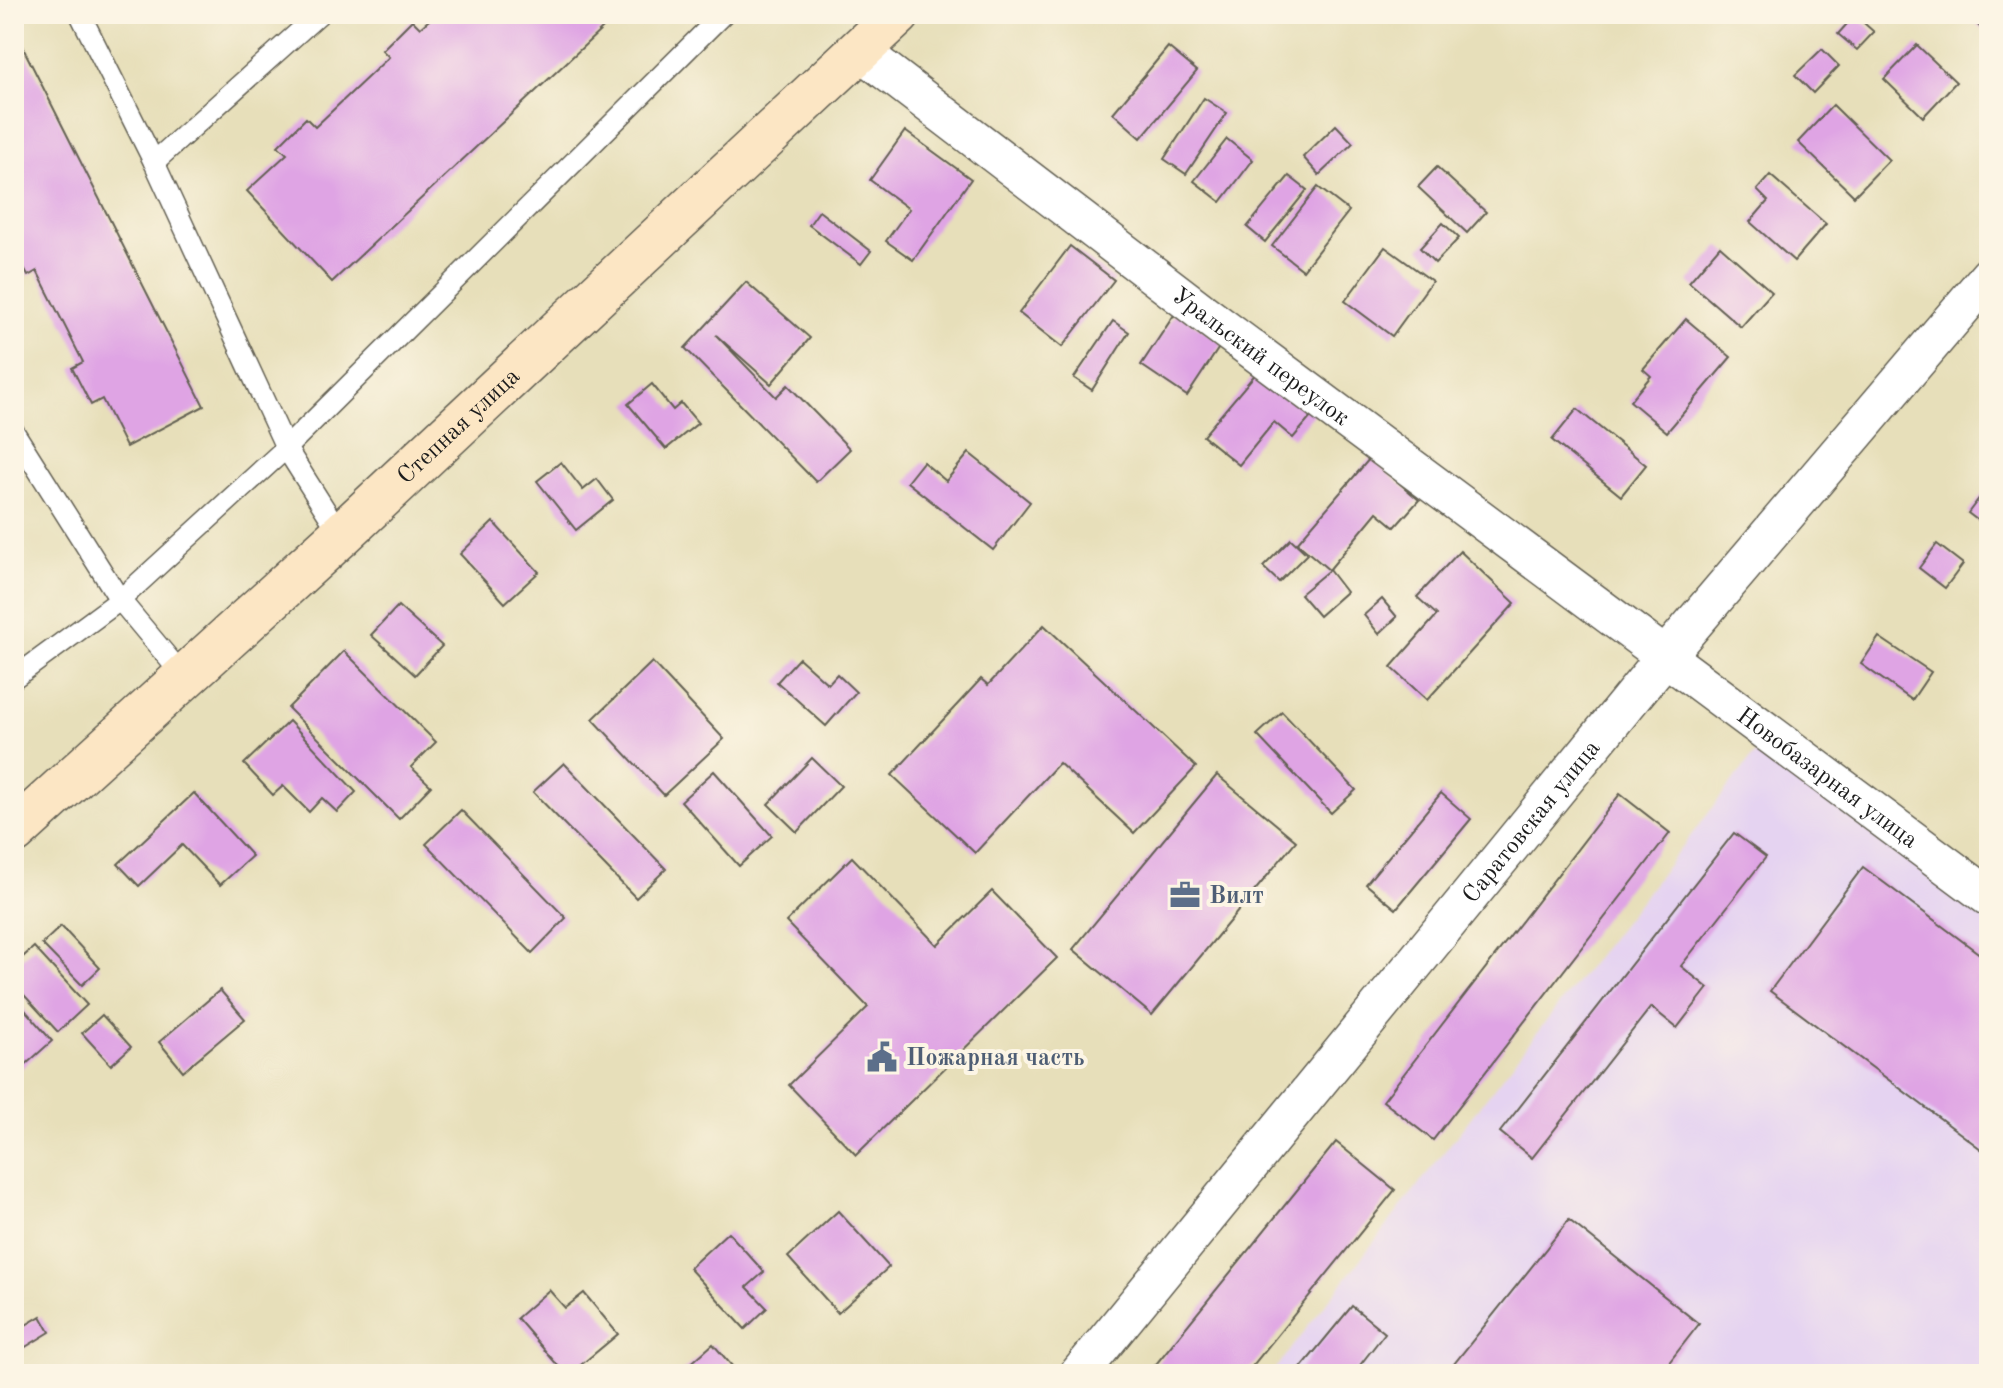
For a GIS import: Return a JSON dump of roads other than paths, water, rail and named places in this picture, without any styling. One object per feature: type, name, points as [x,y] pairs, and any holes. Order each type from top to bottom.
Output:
[{"type":"street","name":"Степная улица","points":[[14,832],[341,535],[898,14]]},
{"type":"street","name":"Уральский переулок","points":[[860,51],[1664,658]]},
{"type":"street","name":"Саратовская улица","points":[[1079,1374],[1664,658],[1989,276]]},
{"type":"street","name":"Новобазарная улица","points":[[1664,658],[1989,897]]},
{"type":"lane","points":[[80,14],[154,162],[286,448],[341,535]]},
{"type":"lane","points":[[154,162],[319,14]]},
{"type":"lane","points":[[14,678],[120,600],[286,448],[723,14]]},
{"type":"lane","points":[[14,432],[120,600],[185,678]]},
{"type":"place","name":"Вилт","points":[[1185,895]]},
{"type":"place","name":"Пожарная часть","points":[[882,1057]]}]
